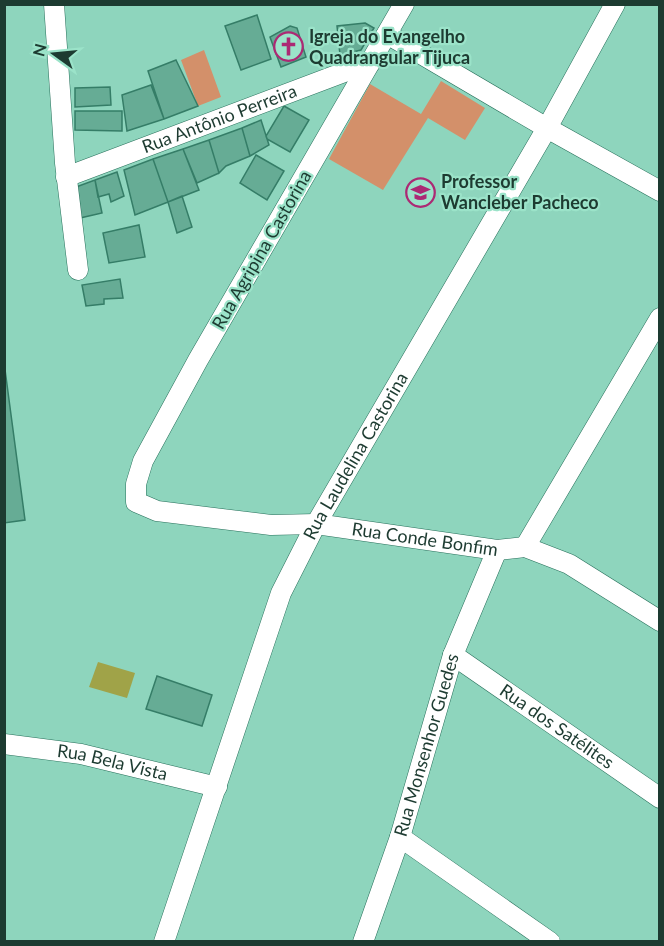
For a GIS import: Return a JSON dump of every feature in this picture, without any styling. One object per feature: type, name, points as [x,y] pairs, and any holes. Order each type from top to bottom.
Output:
[{"type":"street","points":[[54,4],[66,177],[78,270]]},
{"type":"street","name":"Rua Agripina Castorina","points":[[136,502],[136,484],[143,461],[198,360],[404,4]]},
{"type":"street","name":"Rua Laudelina Castorina","points":[[164,942],[281,593],[316,524],[547,128],[615,4]]},
{"type":"street","points":[[387,34],[547,128],[660,190]]},
{"type":"street","name":"Rua Antônio Perreira","points":[[66,177],[371,62]]},
{"type":"street","points":[[525,547],[660,318]]},
{"type":"street","name":"Rua Conde Bonfim","points":[[136,502],[157,511],[271,525],[316,524],[497,550],[525,547],[569,564],[660,621]]},
{"type":"street","name":"Rua Monsenhor Guedes","points":[[363,942],[400,837],[453,655],[497,550]]},
{"type":"street","name":"Rua dos Satélites","points":[[453,655],[660,798]]},
{"type":"street","name":"Rua Bela Vista","points":[[4,744],[81,754],[216,787]]},
{"type":"street","points":[[400,837],[550,942]]},
{"type":"shaded area","points":[[204,50],[221,97],[198,106],[181,60]]},
{"type":"shaded area","points":[[441,81],[485,108],[465,140],[428,118],[383,190],[329,159],[370,84],[421,114]]},
{"type":"shaded area","points":[[98,662],[135,673],[127,698],[89,687]]},
{"type":"building","points":[[257,15],[271,59],[241,70],[225,26]]},
{"type":"building","points":[[365,23],[374,28],[361,50],[340,55],[337,26]]},
{"type":"building","name":"Igreja do Evangelho Quadrangular Tijuca","points":[[290,26],[297,28],[306,57],[281,67],[270,37]]},
{"type":"building","points":[[176,60],[198,106],[164,119],[148,71]]},
{"type":"building","points":[[151,85],[164,119],[127,131],[122,95]]},
{"type":"building","points":[[110,87],[111,105],[75,107],[75,88]]},
{"type":"building","points":[[284,106],[309,120],[290,152],[267,139],[266,136]]},
{"type":"building","points":[[75,111],[122,111],[122,131],[75,130]]},
{"type":"building","points":[[261,120],[269,145],[250,156],[242,128]]},
{"type":"building","points":[[242,128],[250,156],[226,166],[219,173],[209,140]]},
{"type":"building","points":[[209,140],[219,173],[197,183],[183,149]]},
{"type":"building","points":[[183,149],[199,190],[168,202],[153,159]]},
{"type":"building","points":[[256,155],[284,171],[267,200],[240,183]]},
{"type":"building","points":[[153,159],[168,202],[135,215],[124,170]]},
{"type":"building","points":[[117,172],[124,196],[111,202],[109,194],[98,197],[95,180]]},
{"type":"building","points":[[95,180],[102,213],[80,218],[76,187]]},
{"type":"building","points":[[182,196],[192,227],[177,233],[168,202]]},
{"type":"building","points":[[139,225],[145,257],[109,263],[103,233]]},
{"type":"building","points":[[120,279],[123,298],[104,299],[104,304],[86,306],[82,285]]},
{"type":"building","points":[[4,362],[25,520],[4,523]]},
{"type":"building","points":[[157,676],[212,695],[202,726],[146,709]]},
{"type":"place","name":"Igreja do Evangelho Quadrangular Tijuca","points":[[288,47]]},
{"type":"place","name":"Professor Wancleber Pacheco","points":[[420,192]]}]
